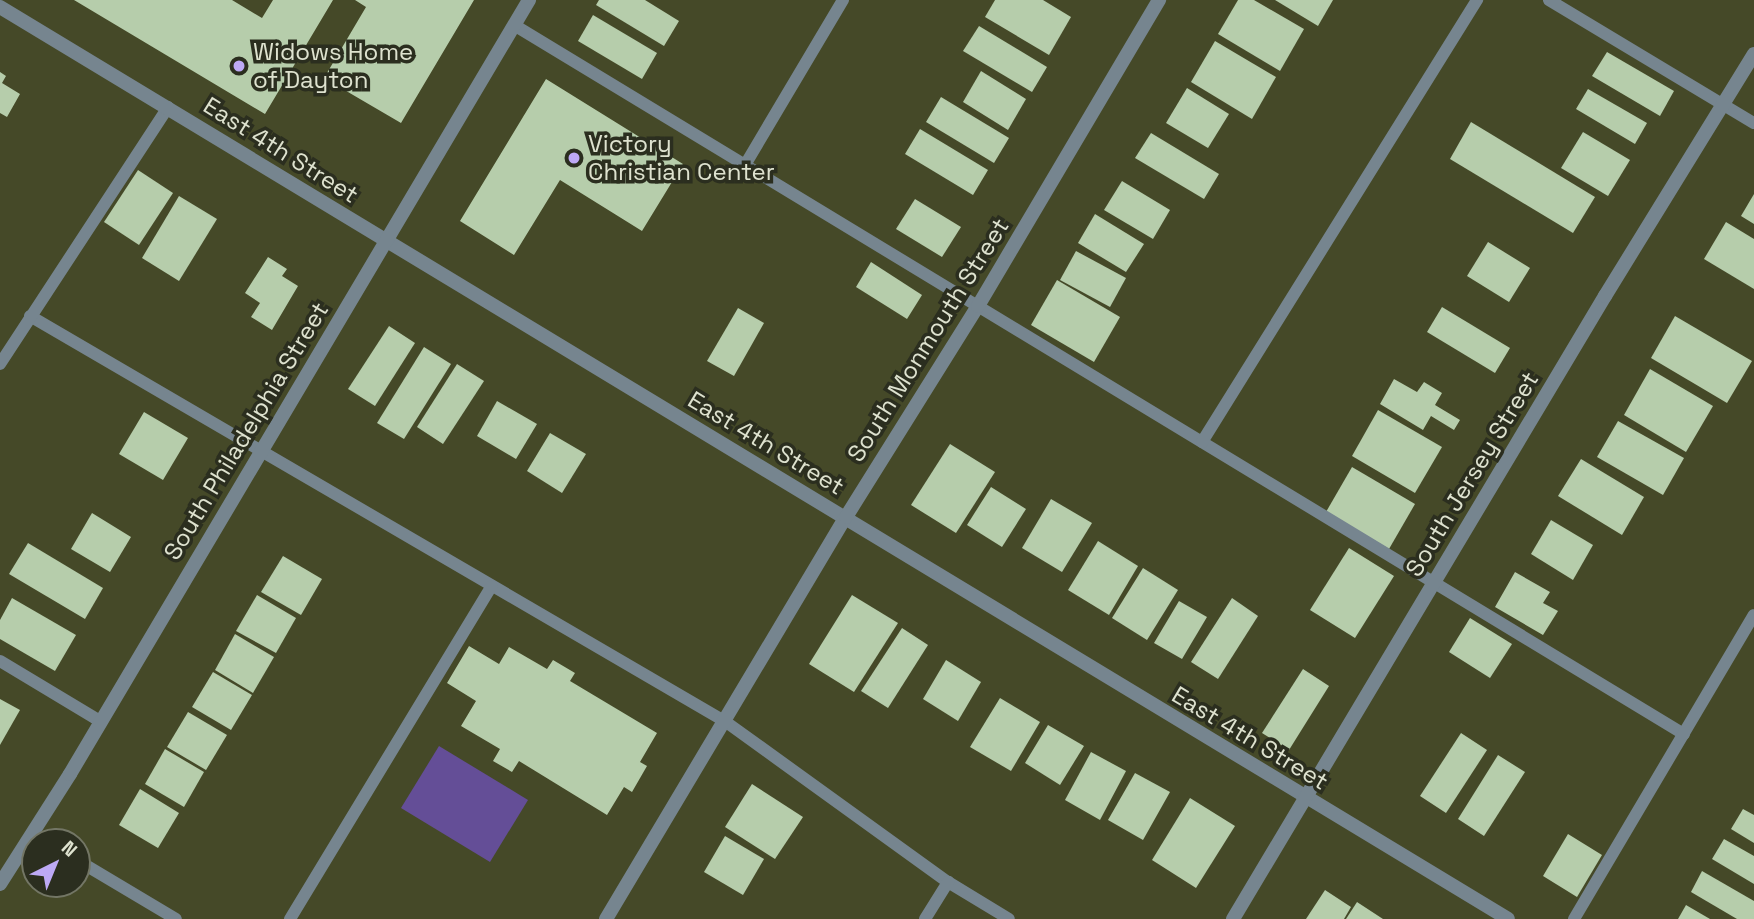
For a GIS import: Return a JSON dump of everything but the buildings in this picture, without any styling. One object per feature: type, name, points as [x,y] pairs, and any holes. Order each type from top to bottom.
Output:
[{"type":"street","name":"South Philadelphia Street","points":[[36,828],[529,0]]},
{"type":"street","name":"South Monmouth Street","points":[[606,919],[846,517],[978,306],[1158,0]]},
{"type":"street","name":"East 4th Street","points":[[0,7],[1508,919]]},
{"type":"street","name":"South Jersey Street","points":[[1233,919],[1754,54]]},
{"type":"street","name":"South Philadelphia Street","points":[[0,884],[21,851]]},
{"type":"lane","points":[[745,165],[843,0]]},
{"type":"lane","points":[[1202,442],[1477,0]]},
{"type":"lane","points":[[1549,0],[1754,123]]},
{"type":"lane","points":[[514,25],[1684,734]]},
{"type":"lane","points":[[0,363],[168,107]]},
{"type":"lane","points":[[30,316],[726,722],[948,882],[1009,919]]},
{"type":"lane","points":[[290,919],[492,586]]},
{"type":"lane","points":[[1574,919],[1754,615]]},
{"type":"lane","points":[[0,661],[100,721]]},
{"type":"lane","points":[[91,868],[176,919]]},
{"type":"lane","points":[[925,919],[948,882]]},
{"type":"shaded area","points":[[439,746],[528,800],[490,862],[401,808]]},
{"type":"place","name":"Widows Home of Dayton","points":[[239,66]]},
{"type":"place","name":"Victory Christian Center","points":[[574,158]]}]
